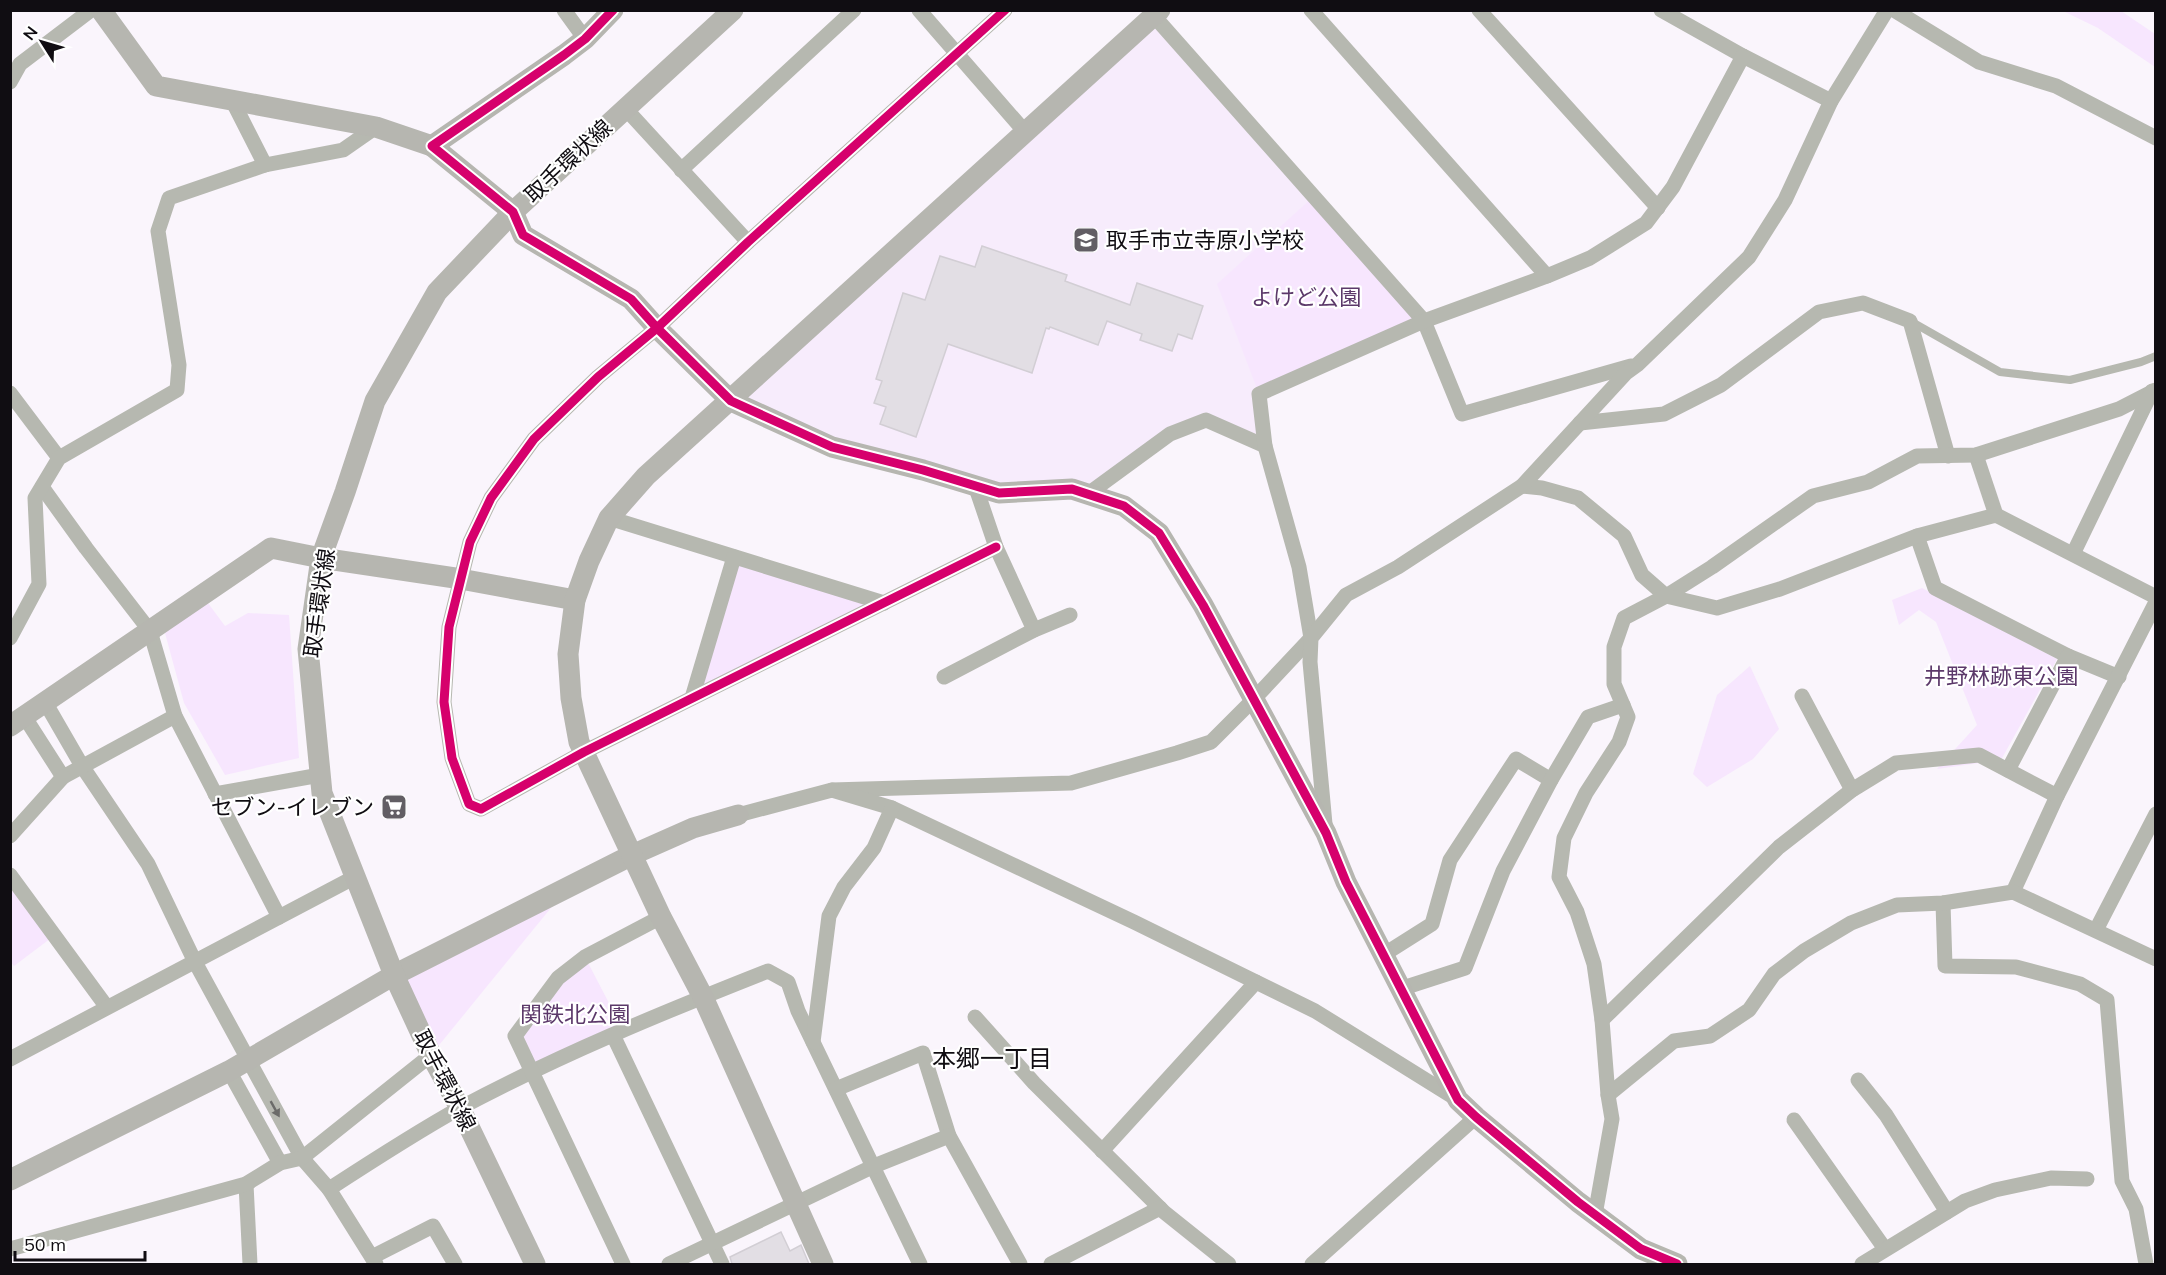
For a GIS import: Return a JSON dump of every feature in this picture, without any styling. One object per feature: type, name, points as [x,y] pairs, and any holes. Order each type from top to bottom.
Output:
[{"type":"street","points":[[10,82],[20,64],[91,10]]},
{"type":"street","points":[[101,10],[156,86],[376,127],[432,146],[513,212],[523,235],[631,299],[731,401],[832,447],[999,493],[1071,489],[1088,494],[1124,506],[1159,533],[1203,605],[1326,833],[1346,882],[1458,1100]]},
{"type":"street","points":[[564,10],[585,39]]},
{"type":"street","points":[[432,146],[585,39],[613,10]]},
{"type":"street","name":"取手環状線","points":[[535,1264],[460,1108],[431,1055],[394,975],[322,793],[308,649],[321,558],[375,401],[437,292],[513,212],[733,10]]},
{"type":"street","points":[[681,168],[854,10]]},
{"type":"street","points":[[920,10],[1026,133]]},
{"type":"street","points":[[996,547],[584,752],[481,809],[469,804],[452,758],[444,702],[449,627],[470,542],[491,498],[534,439],[598,377],[657,328],[748,242],[1005,10]]},
{"type":"street","points":[[1311,10],[1547,276]]},
{"type":"street","points":[[1479,10],[1658,208]]},
{"type":"street","points":[[1661,10],[1743,56],[1831,101]]},
{"type":"street","points":[[10,1180],[229,1071],[394,975],[632,855],[693,828],[832,790],[1071,783],[1211,742],[1311,638],[1346,595],[1398,567],[1522,486],[1626,374],[1749,257],[1785,200],[1831,101],[1887,10]]},
{"type":"street","points":[[1894,10],[1979,62],[2056,86],[2156,138]]},
{"type":"street","points":[[823,1264],[703,997],[661,917],[579,742],[571,698],[568,654],[575,600],[589,561],[609,518],[646,476],[1157,13],[1424,321],[1462,414],[1637,365]]},
{"type":"street","points":[[1326,833],[1310,662],[1311,638],[1299,567],[1266,446],[1259,394],[1424,321],[1547,276],[1599,252],[1646,223],[1673,186],[1743,56]]},
{"type":"street","points":[[232,100],[265,165]]},
{"type":"street","points":[[625,108],[748,242]]},
{"type":"street","points":[[10,638],[39,584],[35,498],[59,458],[177,390],[179,365],[158,231],[169,198],[265,165],[343,150],[376,127]]},
{"type":"street","points":[[1580,423],[1664,414],[1721,385],[1819,312],[1863,303],[1910,321],[1948,456]]},
{"type":"street","points":[[1595,1215],[1612,1119],[1602,1020],[1594,964],[1577,912],[1559,877],[1564,838],[1586,793],[1619,742],[1628,717],[1614,684],[1614,647],[1624,618],[1666,596],[1712,567],[1813,496],[1868,482],[1917,456],[1976,455],[2118,409],[2154,391]]},
{"type":"street","points":[[2073,554],[2154,391]]},
{"type":"street","points":[[10,393],[59,458]]},
{"type":"street","points":[[1088,494],[1170,434],[1206,420],[1266,446]]},
{"type":"street","points":[[1976,455],[1996,515]]},
{"type":"street","points":[[975,485],[996,547],[1034,630]]},
{"type":"street","points":[[1522,486],[1542,488],[1578,498],[1624,536],[1642,575],[1666,596],[1717,608],[1780,589],[1917,536],[1996,515],[2156,597]]},
{"type":"street","points":[[42,487],[150,631],[175,716],[279,917]]},
{"type":"street","points":[[609,518],[884,603]]},
{"type":"street","points":[[1917,536],[1935,588],[2068,656],[2119,677]]},
{"type":"street","points":[[63,777],[17,721],[271,548],[575,600]]},
{"type":"street","points":[[692,698],[734,557]]},
{"type":"street","points":[[2013,892],[2057,796],[2156,602]]},
{"type":"street","points":[[944,677],[1034,630],[1070,615]]},
{"type":"street","points":[[2008,770],[2068,656]]},
{"type":"street","points":[[1802,696],[1852,790]]},
{"type":"street","points":[[45,702],[82,766],[148,864],[195,962],[302,1158],[328,1189],[374,1261],[433,1226],[454,1264]]},
{"type":"street","points":[[1400,988],[1466,968],[1503,871],[1551,780],[1588,717],[1623,705]]},
{"type":"street","points":[[10,836],[63,777],[175,716]]},
{"type":"street","points":[[1602,1020],[1779,847],[1852,790],[1896,763],[1979,755],[2057,796]]},
{"type":"street","points":[[1383,955],[1432,924],[1450,860],[1516,759],[1551,780]]},
{"type":"street","points":[[215,794],[320,775]]},
{"type":"street","points":[[832,790],[891,808],[1134,922],[1315,1011],[1458,1100],[1476,1118],[1595,1215],[1641,1249],[1677,1264]]},
{"type":"street","points":[[813,1042],[829,916],[844,887],[874,848],[891,808]]},
{"type":"street","points":[[2096,930],[2156,814]]},
{"type":"street","points":[[10,875],[106,1006]]},
{"type":"street","points":[[10,1059],[106,1006],[195,962],[355,877]]},
{"type":"street","points":[[1608,1095],[1674,1041],[1710,1036],[1749,1010],[1774,974],[1804,951],[1851,923],[1897,905],[1943,903],[2013,892],[2156,959]]},
{"type":"street","points":[[1943,903],[1946,966],[2016,967],[2080,984],[2107,1000],[2122,1181],[2136,1209],[2146,1264]]},
{"type":"street","points":[[623,1264],[515,1036],[558,978],[585,957],[661,917]]},
{"type":"street","points":[[328,1189],[460,1108],[532,1072],[613,1035],[768,971],[788,982],[798,1011],[920,1264]]},
{"type":"street","points":[[1102,1151],[1256,982]]},
{"type":"street","points":[[975,1017],[1034,1083],[1160,1208],[1230,1264]]},
{"type":"street","points":[[613,1035],[722,1264]]},
{"type":"street","points":[[836,1089],[923,1053],[949,1136],[1020,1264]]},
{"type":"street","points":[[10,1249],[246,1184],[280,1163],[302,1158],[431,1055]]},
{"type":"street","points":[[229,1071],[280,1163]]},
{"type":"street","points":[[1858,1080],[1886,1115],[1947,1212]]},
{"type":"street","points":[[1312,1264],[1476,1118]]},
{"type":"street","points":[[1794,1119],[1885,1249]]},
{"type":"street","points":[[669,1264],[795,1203],[949,1136]]},
{"type":"street","points":[[1862,1264],[1965,1201],[1995,1190],[2051,1178],[2087,1179]]},
{"type":"street","points":[[246,1184],[250,1264]]},
{"type":"street","points":[[1051,1264],[1160,1208]]},
{"type":"lane","points":[[1910,321],[2000,372],[2070,380],[2141,363],[2156,356]]},
{"type":"shaded area","name":"取手市立寺原小学校","points":[[1154,16],[1313,197],[1259,394],[1265,446],[1206,420],[1170,434],[1088,494],[999,493],[832,447],[731,401]]},
{"type":"green space","points":[[2063,11],[2121,11],[2155,34],[2155,67],[2098,28]]},
{"type":"green space","name":"よけど公園","points":[[1313,197],[1424,321],[1259,394],[1217,284]]},
{"type":"green space","points":[[734,557],[884,603],[692,698]]},
{"type":"green space","name":"井野林跡東公園","points":[[1922,588],[2057,659],[2001,760],[1937,769],[1977,725],[1936,622],[1919,610],[1899,625],[1892,600]]},
{"type":"green space","points":[[205,599],[225,626],[248,613],[289,615],[299,758],[225,775],[184,703],[165,633]]},
{"type":"green space","points":[[1750,666],[1779,729],[1753,759],[1707,787],[1693,774],[1717,695]]},
{"type":"green space","points":[[10,873],[55,935],[14,966],[10,961]]},
{"type":"green space","points":[[568,887],[431,1055],[394,975]]},
{"type":"green space","name":"関鉄北公園","points":[[585,957],[623,1030],[532,1072],[515,1036]]},
{"type":"building","points":[[982,246],[1067,275],[1065,281],[1130,305],[1137,283],[1203,306],[1192,339],[1178,334],[1172,351],[1140,340],[1142,334],[1107,321],[1098,345],[1050,327],[1046,328],[1032,373],[948,344],[916,437],[880,424],[886,407],[874,403],[882,381],[876,379],[903,293],[925,300],[940,256],[975,267]]},
{"type":"building","points":[[781,1232],[790,1251],[801,1245],[809,1264],[732,1264],[730,1257]]},
{"type":"cycle path","points":[[613,10],[585,39],[564,55],[432,146],[513,212],[523,235],[631,299],[731,401],[832,447],[923,470],[999,493],[1072,489],[1124,506],[1159,533],[1203,605],[1326,833],[1346,882],[1458,1100],[1578,1202],[1641,1249],[1677,1264]]},
{"type":"cycle path","points":[[996,547],[584,752],[481,809],[469,804],[452,758],[444,702],[449,627],[470,542],[491,498],[534,439],[598,377],[657,328],[748,242],[1005,10]]},
{"type":"place","name":"取手市立寺原小学校","points":[[1086,240]]},
{"type":"place","name":"セブン-イレブン","points":[[394,807]]},
{"type":"district","name":"本郷一丁目","points":[[992,1058]]}]
